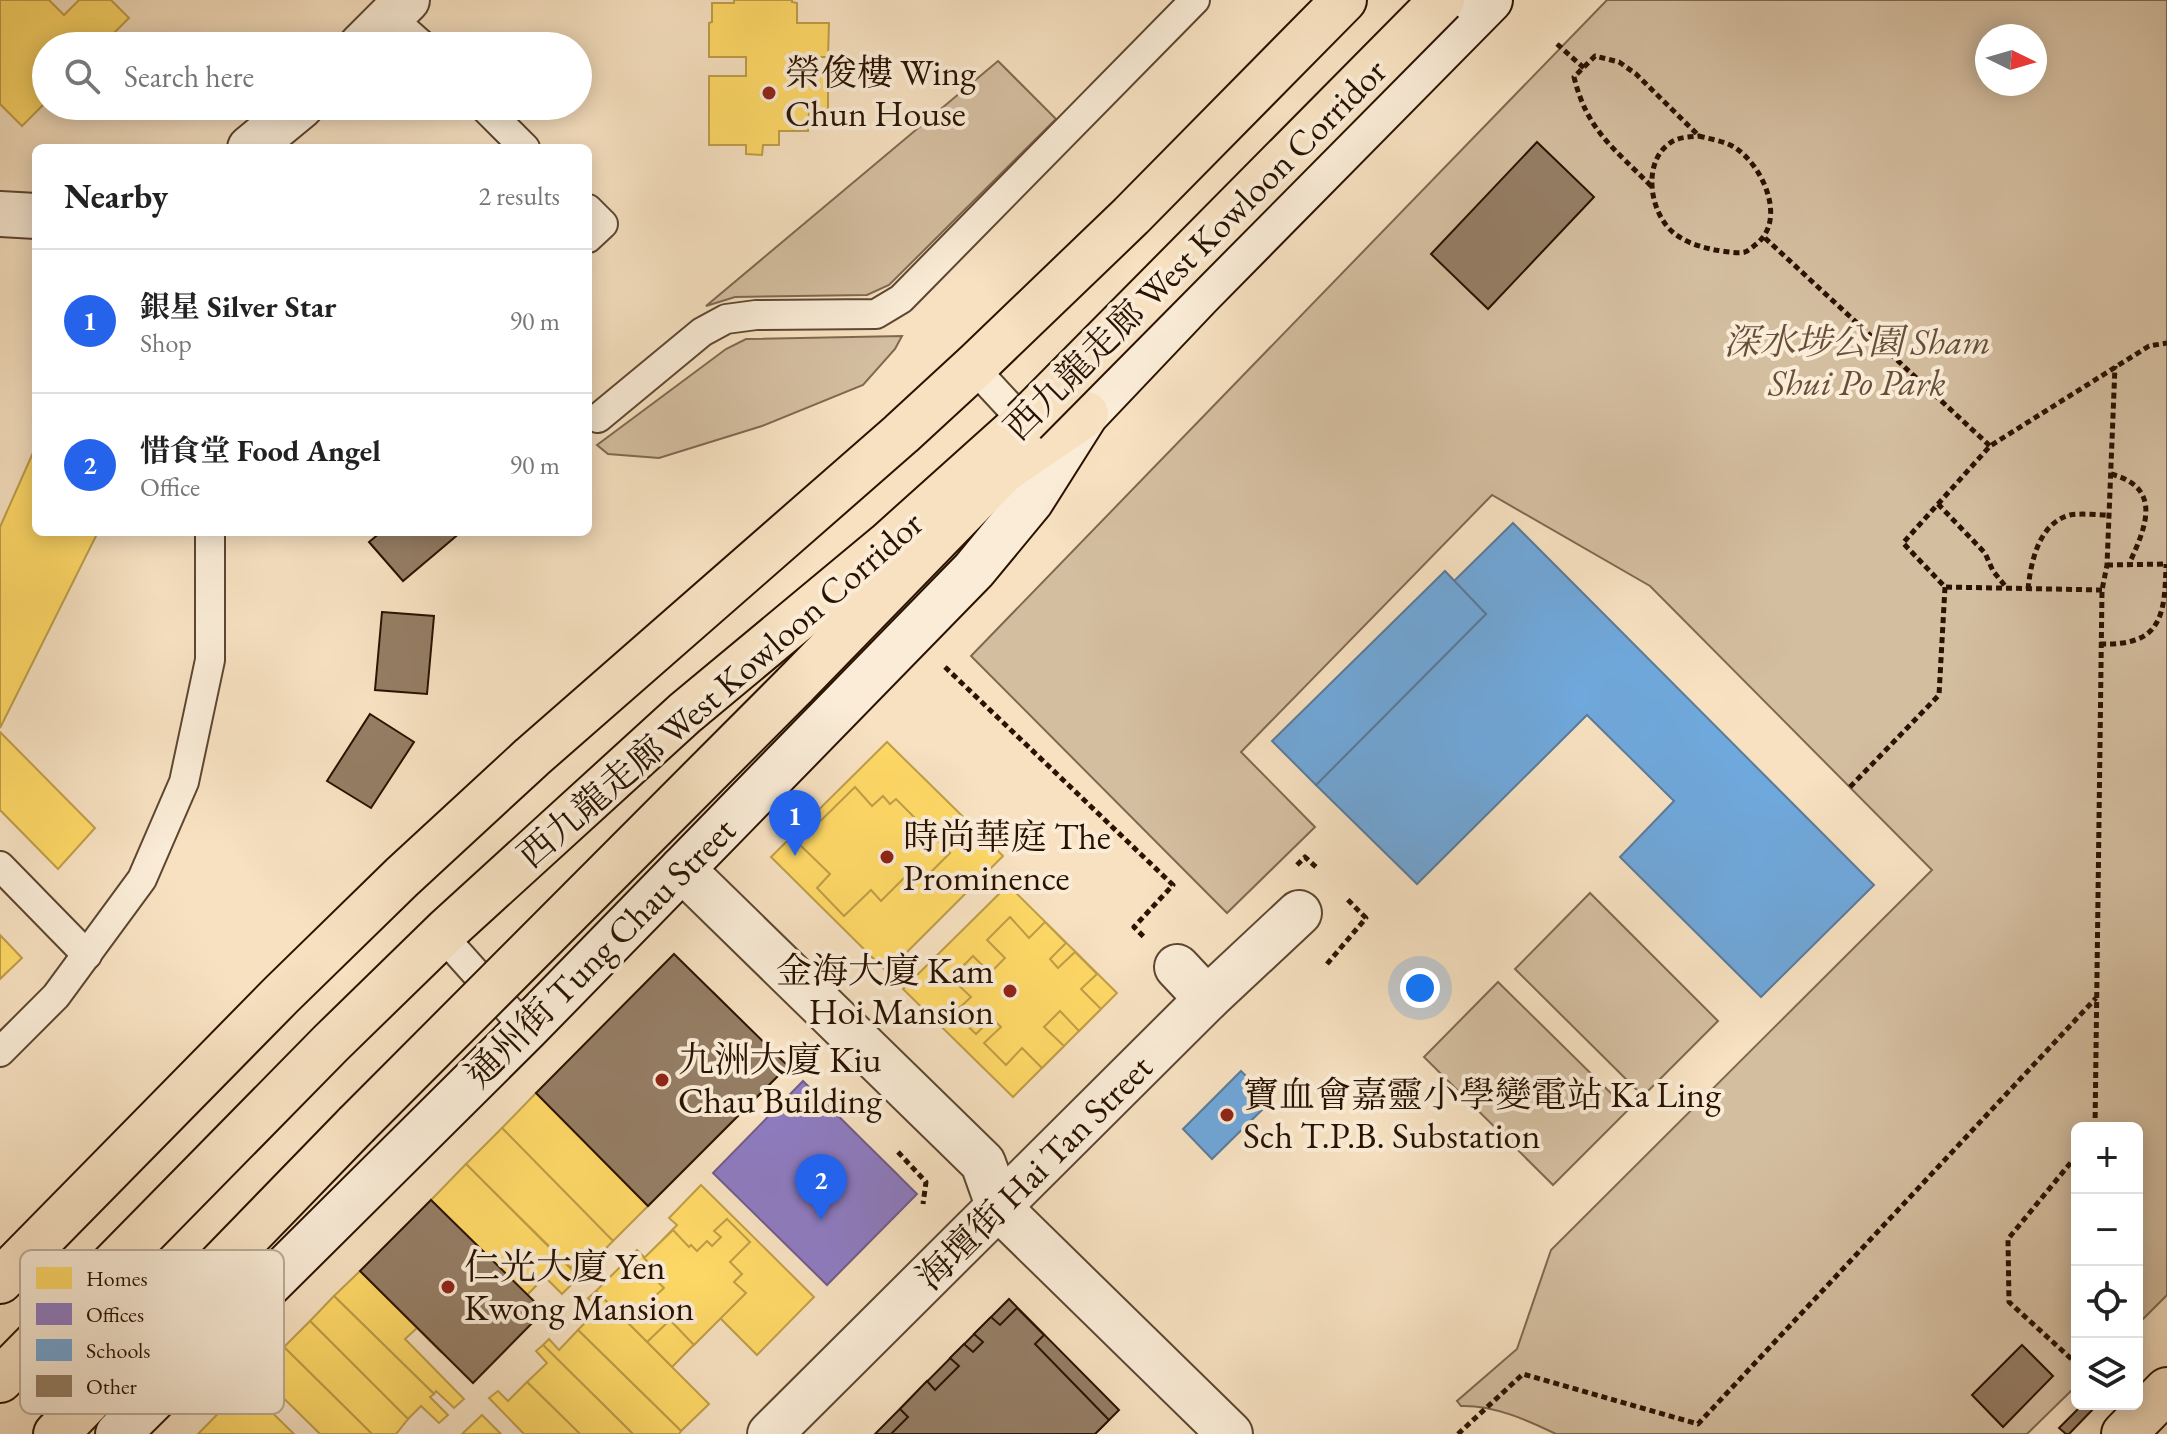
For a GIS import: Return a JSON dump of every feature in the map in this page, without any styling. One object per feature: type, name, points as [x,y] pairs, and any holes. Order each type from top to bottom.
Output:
[{"type":"main road","name":"西九龍走廊 West Kowloon Corridor","points":[[30,1250],[281,995],[402,877],[532,757],[901,434],[1131,216],[1344,0]]},
{"type":"main road","name":"西九龍走廊 West Kowloon Corridor","points":[[128,1250],[447,930],[685,713],[887,545],[1026,420],[1447,20]]},
{"type":"main road","points":[[235,1250],[1003,471],[1086,414]]},
{"type":"main road","name":"西九龍走廊 West Kowloon Corridor","points":[[0,1281],[20,1261]]},
{"type":"main road","name":"西九龍走廊 West Kowloon Corridor","points":[[0,1380],[20,1360]]},
{"type":"main road","points":[[2124,1434],[2167,1390]]},
{"type":"main road","points":[[56,1434],[75,1414]]},
{"type":"street","name":"通州街 Tung Chau Street","points":[[284,1269],[526,1029],[974,570],[1031,501],[1086,414],[1199,295],[1447,20],[1490,0]]},
{"type":"street","points":[[255,144],[284,120]]},
{"type":"street","points":[[0,214],[32,216]]},
{"type":"street","points":[[682,869],[983,1163],[999,1208],[1230,1434]]},
{"type":"street","name":"海壇街 Hai Tan Street","points":[[770,1434],[1207,999],[1299,913]]},
{"type":"street","points":[[1164,955],[1207,999]]},
{"type":"street","name":"通州街 Tung Chau Street","points":[[118,1434],[138,1414]]},
{"type":"lane","points":[[598,418],[702,332],[726,319],[756,315],[876,314],[901,299],[1195,0]]},
{"type":"lane","points":[[1411,0],[1447,20]]},
{"type":"lane","points":[[497,120],[521,144]]},
{"type":"lane","points":[[592,213],[603,224],[592,234]]},
{"type":"lane","points":[[975,365],[1026,420]]},
{"type":"lane","points":[[0,1052],[56,996],[142,879],[184,782],[210,660],[210,536]]},
{"type":"lane","points":[[0,866],[87,955]]},
{"type":"lane","points":[[457,952],[526,1029]]},
{"type":"path","points":[[1557,44],[1584,68]]},
{"type":"path","points":[[1651,186],[1593,126],[1580,102],[1574,77],[1595,56],[1619,62],[1636,74],[1699,136],[1734,147],[1759,174],[1772,215],[1765,238],[1747,252],[1721,251],[1687,242],[1673,233],[1662,220],[1651,186],[1659,153],[1670,142],[1699,136]]},
{"type":"path","points":[[1765,238],[1990,446]]},
{"type":"path","points":[[2102,590],[1945,587],[1903,543],[1990,446],[2149,346],[2167,343]]},
{"type":"path","points":[[2095,1122],[2100,644],[2102,590],[2107,565],[2115,366]]},
{"type":"path","points":[[2111,474],[2125,478],[2140,489],[2146,507],[2145,529],[2129,564]]},
{"type":"path","points":[[1938,504],[1985,553],[1993,571],[2007,588]]},
{"type":"path","points":[[2028,589],[2033,557],[2053,523],[2071,515],[2109,515]]},
{"type":"path","points":[[2100,644],[2130,644],[2144,637],[2158,623],[2166,599],[2167,564],[2107,565]]},
{"type":"path","points":[[1850,787],[1939,695],[1945,587]]},
{"type":"path","points":[[915,632],[946,668],[1173,885],[1134,927],[1164,955]]},
{"type":"path","points":[[1295,867],[1305,857],[1326,877]]},
{"type":"path","points":[[1327,964],[1366,918],[1336,887]]},
{"type":"path","points":[[1458,1434],[1523,1374],[1698,1424],[2096,998]]},
{"type":"path","points":[[2071,1162],[2008,1239],[2009,1302],[2071,1359]]},
{"type":"green space","name":"深水埗公園 Sham Shui Po Park","points":[[1607,0],[2167,0],[2167,1295],[2143,1319],[2143,1122],[2071,1122],[2071,1391],[2027,1434],[1556,1434],[1510,1414],[1461,1406],[1457,1401],[1517,1349],[1551,1250],[1932,870],[1650,586],[1492,495],[1241,752],[1315,827],[1227,913],[971,656]]},
{"type":"green space","points":[[998,61],[1056,119],[889,285],[867,295],[735,297],[706,306]]},
{"type":"green space","points":[[902,336],[895,349],[863,385],[762,426],[659,458],[608,454],[597,445],[726,349],[746,339]]},
{"type":"green space","points":[[1590,893],[1718,1021],[1643,1096],[1515,969]]},
{"type":"green space","points":[[1498,982],[1628,1110],[1553,1185],[1424,1057]]},
{"type":"building: Homes","points":[[0,0],[49,0],[64,15],[79,0],[111,0],[129,18],[115,32],[32,32],[32,116],[22,126],[0,104]]},
{"type":"building: Homes","name":"榮俊樓 Wing Chun House","points":[[734,0],[792,0],[797,3],[797,23],[829,23],[828,57],[791,57],[791,76],[828,76],[828,110],[809,110],[808,131],[779,131],[779,145],[763,145],[762,155],[746,154],[746,145],[709,145],[709,76],[746,76],[746,57],[709,57],[712,3],[734,3]]},
{"type":"building: Homes","points":[[32,455],[32,536],[96,536],[0,728],[0,527]]},
{"type":"building: Homes","points":[[0,732],[95,828],[58,869],[0,810]]},
{"type":"building: Homes","name":"時尚華庭 The Prominence","points":[[887,742],[1003,856],[887,972],[771,857]]},
{"type":"building: Homes","points":[[855,787],[872,806],[883,796],[890,804],[896,799],[950,853],[928,875],[921,868],[915,875],[911,871],[881,901],[871,890],[844,916],[817,888],[830,874],[798,843]]},
{"type":"building: Homes","name":"金海大廈 Kam Hoi Mansion","points":[[1008,885],[1117,993],[1013,1097],[903,989]]},
{"type":"building: Homes","points":[[1010,917],[1029,938],[1045,922],[1066,943],[1050,959],[1058,968],[1075,952],[1097,974],[1081,989],[1101,1009],[1079,1031],[1060,1011],[1044,1027],[1064,1046],[1042,1068],[1022,1048],[1006,1065],[984,1043],[1001,1027],[992,1018],[976,1034],[954,1013],[971,997],[951,978],[973,956],[990,973],[1005,958],[987,940]]},
{"type":"building: Homes","points":[[0,935],[22,958],[0,979]]},
{"type":"building: Homes","points":[[713,992],[755,1034],[724,1066],[752,1095],[705,1144],[676,1114],[645,1147],[602,1104],[633,1072],[605,1044],[653,995],[681,1024]]},
{"type":"building: Homes","points":[[536,1093],[648,1206],[613,1241],[502,1128]]},
{"type":"building: Homes","points":[[790,1105],[810,1126],[829,1107],[858,1136],[840,1155],[854,1169],[872,1150],[898,1175],[880,1194],[898,1213],[850,1261],[832,1242],[827,1247],[763,1183],[768,1178],[742,1153]]},
{"type":"building: Homes","points":[[502,1128],[613,1241],[590,1265],[582,1256],[571,1268],[466,1164]]},
{"type":"building: Homes","points":[[466,1164],[579,1277],[562,1294],[545,1277],[527,1295],[431,1200]]},
{"type":"building: Homes","points":[[701,1185],[814,1297],[757,1355],[720,1318],[672,1367],[596,1291],[637,1250],[645,1258],[677,1225],[669,1218]]},
{"type":"building: Homes","points":[[727,1219],[750,1242],[730,1262],[742,1274],[734,1282],[746,1293],[694,1345],[670,1320],[647,1342],[625,1320],[638,1307],[644,1316],[658,1301],[654,1297],[664,1288],[654,1278],[659,1274],[644,1258],[673,1230],[697,1251],[707,1241],[712,1246],[721,1237],[714,1231]]},
{"type":"building: Homes","points":[[441,1238],[473,1268],[486,1255],[512,1280],[498,1294],[502,1298],[460,1340],[456,1336],[441,1352],[412,1323],[426,1310],[399,1282]]},
{"type":"building: Homes","points":[[360,1271],[417,1328],[405,1339],[464,1399],[454,1408],[436,1391],[434,1394],[334,1296]]},
{"type":"building: Homes","points":[[596,1291],[709,1404],[681,1431],[578,1330],[598,1309],[588,1298]]},
{"type":"building: Homes","points":[[334,1296],[434,1394],[430,1397],[448,1415],[439,1423],[421,1406],[408,1419],[310,1321]]},
{"type":"building: Homes","points":[[310,1321],[408,1419],[396,1434],[372,1434],[284,1347]]},
{"type":"building: Homes","points":[[578,1330],[681,1431],[679,1434],[633,1434],[543,1345],[549,1339],[559,1350]]},
{"type":"building: Homes","points":[[543,1345],[633,1434],[580,1434],[527,1382],[547,1363],[536,1351]]},
{"type":"building: Homes","points":[[284,1347],[372,1434],[320,1434],[284,1399]]},
{"type":"building: Homes","points":[[527,1382],[580,1434],[524,1434],[489,1398],[498,1391],[508,1401]]},
{"type":"building: Homes","points":[[218,1414],[274,1414],[294,1434],[198,1434]]},
{"type":"building: Homes","points":[[482,1415],[501,1434],[462,1434]]},
{"type":"building: Offices","points":[[803,1081],[917,1194],[827,1285],[713,1173]]},
{"type":"building: Schools","points":[[1513,523],[1874,885],[1761,997],[1620,857],[1674,801],[1587,715],[1417,884],[1316,785],[1486,614],[1454,581]]},
{"type":"building: Schools","points":[[1445,571],[1486,614],[1316,785],[1272,741]]},
{"type":"building: Schools","name":"寶血會嘉靈小學變電站 Ka Ling Sch T.P.B. Substation","points":[[1241,1071],[1271,1101],[1212,1159],[1183,1129]]},
{"type":"building: Other","points":[[1537,142],[1594,197],[1488,309],[1431,254]]},
{"type":"building: Other","points":[[376,536],[456,536],[403,581],[369,542]]},
{"type":"building: Other","points":[[382,612],[434,616],[427,694],[375,690]]},
{"type":"building: Other","points":[[370,714],[414,742],[371,808],[327,781]]},
{"type":"building: Other","name":"九洲大廈 Kiu Chau Building","points":[[674,954],[788,1066],[648,1206],[536,1093]]},
{"type":"building: Other","name":"仁光大廈 Yen Kwong Mansion","points":[[431,1200],[544,1311],[473,1383],[360,1271]]},
{"type":"building: Other","points":[[1009,1299],[1119,1410],[1095,1434],[875,1434]]},
{"type":"building: Other","points":[[1017,1308],[1044,1335],[1035,1344],[1109,1420],[1095,1434],[891,1434],[908,1417],[900,1409],[927,1381],[935,1390],[959,1366],[950,1358],[964,1344],[973,1352],[983,1342],[974,1334],[991,1317],[1000,1325]]},
{"type":"building: Other","points":[[2022,1345],[2053,1376],[2003,1427],[1972,1395]]},
{"type":"building: Other","points":[[2077,1410],[2092,1410],[2069,1434],[2059,1428]]},
{"type":"place","name":"榮俊樓 Wing Chun House","points":[[769,93]]},
{"type":"place","name":"銀星 Silver Star","points":[[795,856]]},
{"type":"place","name":"時尚華庭 The Prominence","points":[[887,857]]},
{"type":"place","name":"金海大廈 Kam Hoi Mansion","points":[[1010,991]]},
{"type":"place","name":"九洲大廈 Kiu Chau Building","points":[[662,1080]]},
{"type":"place","name":"寶血會嘉靈小學變電站 Ka Ling Sch T.P.B. Substation","points":[[1227,1115]]},
{"type":"place","name":"惜食堂 Food Angel","points":[[821,1220]]},
{"type":"place","name":"仁光大廈 Yen Kwong Mansion","points":[[448,1287]]}]
